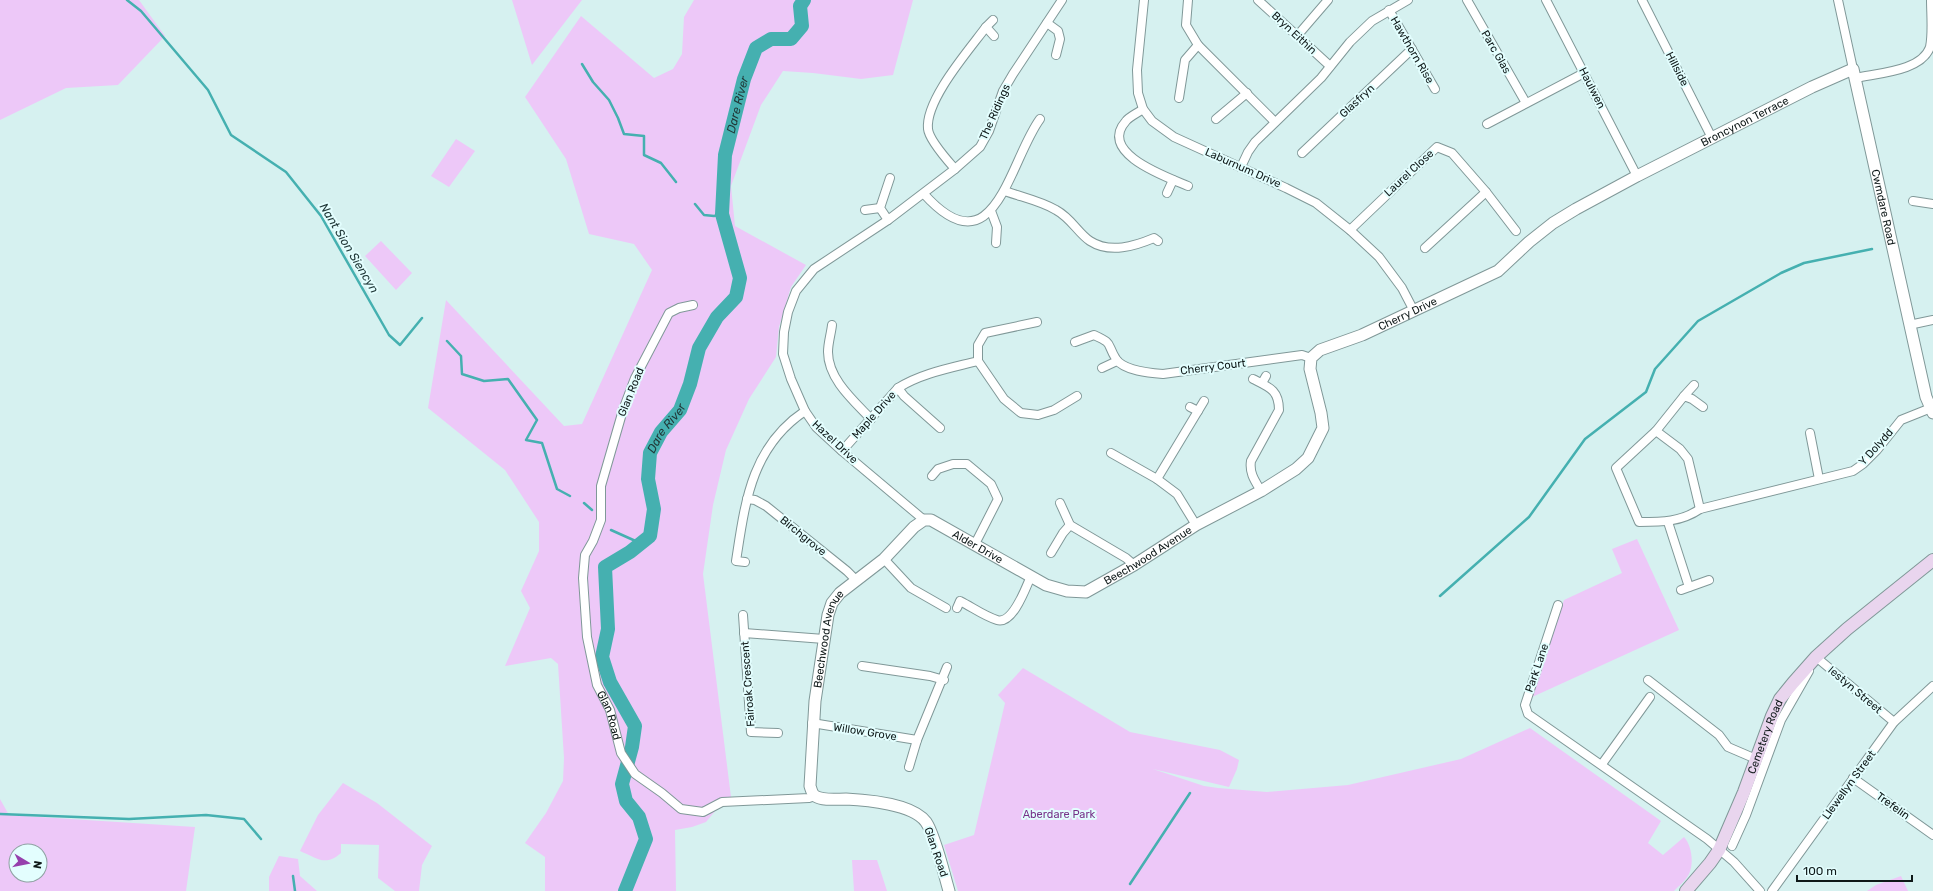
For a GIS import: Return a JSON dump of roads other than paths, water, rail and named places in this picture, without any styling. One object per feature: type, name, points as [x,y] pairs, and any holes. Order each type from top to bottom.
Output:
[{"type":"main road","name":"Cemetery Road","points":[[1686,891],[1719,850],[1738,821],[1756,759],[1780,699],[1813,660],[1846,629],[1933,560]]},
{"type":"street","name":"The Ridings","points":[[888,220],[924,194],[980,147],[989,131],[1003,91],[1062,0]]},
{"type":"street","name":"Laburnum Drive","points":[[1144,0],[1137,70],[1138,93],[1143,109],[1152,121],[1174,137],[1316,203],[1350,230],[1379,257],[1402,288],[1414,311]]},
{"type":"street","points":[[1188,0],[1186,25],[1198,46],[1275,122]]},
{"type":"street","name":"Bryn Eithin","points":[[1258,0],[1330,66]]},
{"type":"street","points":[[1297,36],[1328,0]]},
{"type":"street","points":[[1241,167],[1248,152],[1256,142],[1321,78],[1330,66],[1372,21],[1408,0]]},
{"type":"street","name":"Parc Glas","points":[[1467,0],[1526,103]]},
{"type":"street","name":"Haulwen","points":[[1546,0],[1637,176]]},
{"type":"street","name":"Hillside","points":[[1642,0],[1712,138]]},
{"type":"street","name":"Cwmdare Road","points":[[1838,0],[1926,397],[1932,411]]},
{"type":"street","points":[[1854,73],[1910,67],[1919,62],[1930,48],[1932,38],[1931,0]]},
{"type":"street","name":"Hawthorn Rise","points":[[1389,10],[1435,89]]},
{"type":"street","points":[[955,169],[940,150],[928,130],[931,108],[950,76],[986,26],[993,20]]},
{"type":"street","points":[[1047,23],[1058,31],[1060,39],[1056,55]]},
{"type":"street","points":[[986,26],[994,36]]},
{"type":"street","points":[[1179,98],[1186,60],[1198,46]]},
{"type":"street","name":"Glasfryn","points":[[1302,153],[1412,49]]},
{"type":"street","points":[[1487,124],[1584,73]]},
{"type":"street","name":"Broncynon Terrace","points":[[1637,176],[1812,86],[1854,73]]},
{"type":"street","points":[[1216,119],[1247,93]]},
{"type":"street","points":[[1143,109],[1127,120],[1121,127],[1121,146],[1130,158],[1188,186]]},
{"type":"street","points":[[924,194],[938,209],[968,222],[983,217],[990,211],[1005,191],[1030,132],[1040,118]]},
{"type":"street","name":"Laurel Close","points":[[1350,230],[1437,147],[1452,153],[1486,192],[1516,231]]},
{"type":"street","name":"Cherry Drive","points":[[1311,358],[1320,350],[1362,335],[1498,271],[1553,222],[1637,176]]},
{"type":"street","points":[[880,208],[890,178]]},
{"type":"street","points":[[1167,193],[1173,180]]},
{"type":"street","points":[[1005,191],[1056,210],[1071,220],[1090,241],[1114,249],[1140,244],[1154,238],[1158,241]]},
{"type":"street","points":[[1425,248],[1486,192]]},
{"type":"street","points":[[1913,201],[1933,204]]},
{"type":"street","points":[[865,210],[880,208]]},
{"type":"street","points":[[880,208],[888,220]]},
{"type":"street","points":[[990,211],[997,227],[996,243]]},
{"type":"street","name":"Hazel Drive","points":[[888,220],[814,269],[796,290],[784,332],[783,354],[791,379],[805,410],[816,427],[842,451],[918,513],[924,520]]},
{"type":"street","name":"Glan Road","points":[[693,305],[679,308],[669,313],[635,378],[623,410],[601,486],[601,520],[593,541],[585,555],[583,578],[587,636],[597,685],[610,710],[621,753],[635,774],[662,793],[681,809],[703,812],[722,802],[809,798],[815,796],[901,807],[919,815],[926,822],[932,834],[949,891]]},
{"type":"street","points":[[1910,325],[1933,320]]},
{"type":"street","points":[[1037,322],[985,333],[978,345],[978,361],[1004,399],[1021,413],[1038,415],[1054,410],[1077,396]]},
{"type":"street","points":[[832,324],[828,353],[833,372],[842,388],[871,419]]},
{"type":"street","points":[[1075,342],[1094,335],[1108,341],[1117,360],[1102,368]]},
{"type":"street","name":"Cherry Court","points":[[1117,360],[1133,369],[1146,373],[1163,374],[1302,355],[1311,358]]},
{"type":"street","points":[[1253,379],[1264,380],[1276,394],[1279,405],[1275,419],[1251,461],[1250,472],[1261,491],[1296,469],[1308,458],[1323,428],[1322,414],[1310,369],[1311,358]]},
{"type":"street","name":"Maple Drive","points":[[842,451],[898,388],[922,376],[978,361]]},
{"type":"street","name":"Y Dolydd","points":[[1694,385],[1656,431],[1616,468],[1639,522],[1668,522],[1688,517],[1700,509],[1853,471],[1863,464],[1877,450],[1901,420],[1932,411]]},
{"type":"street","points":[[898,388],[904,396],[940,428]]},
{"type":"street","points":[[1684,396],[1692,399],[1703,407]]},
{"type":"street","points":[[1157,479],[1204,400]]},
{"type":"street","points":[[1190,407],[1198,411]]},
{"type":"street","points":[[745,562],[736,561],[747,499],[756,469],[767,450],[782,430],[805,410]]},
{"type":"street","points":[[1656,431],[1680,449],[1688,459],[1700,509]]},
{"type":"street","points":[[1810,433],[1819,479]]},
{"type":"street","points":[[1111,453],[1157,479],[1177,494],[1196,525]]},
{"type":"street","points":[[932,476],[938,469],[953,464],[966,464],[991,484],[998,499],[975,544]]},
{"type":"street","name":"Beechwood Avenue","points":[[1031,576],[1046,585],[1067,591],[1086,592],[1134,565],[1196,525],[1261,491]]},
{"type":"street","name":"Birchgrove","points":[[747,499],[755,500],[766,506],[847,570],[856,580]]},
{"type":"street","points":[[1060,503],[1070,525],[1126,558],[1134,565]]},
{"type":"street","name":"Beechwood Avenue","points":[[815,796],[810,786],[812,723],[824,639],[832,602],[840,593],[884,558],[914,527],[924,520]]},
{"type":"street","name":"Alder Drive","points":[[924,520],[937,522],[1031,576]]},
{"type":"street","points":[[1668,522],[1685,588],[1709,580]]},
{"type":"street","points":[[1051,553],[1063,532],[1070,525]]},
{"type":"street","points":[[884,558],[911,588],[946,608]]},
{"type":"street","points":[[957,608],[960,601],[998,620],[1007,619],[1018,605],[1031,576]]},
{"type":"street","name":"Park Lane","points":[[1558,606],[1525,704],[1528,714],[1602,764],[1719,850],[1734,862],[1760,891]]},
{"type":"street","name":"Fairoak Crescent","points":[[743,616],[751,732],[778,733]]},
{"type":"street","name":"Fairoak Crescent","points":[[744,633],[824,639]]},
{"type":"street","name":"Iestyn Street","points":[[1813,660],[1894,722]]},
{"type":"street","name":"Cemetery Road","points":[[1732,846],[1738,821],[1781,720],[1809,671],[1813,660]]},
{"type":"street","points":[[862,666],[930,676],[944,680]]},
{"type":"street","points":[[909,766],[917,740],[944,680],[947,667]]},
{"type":"street","points":[[1648,680],[1719,735],[1728,748],[1756,759]]},
{"type":"street","name":"Llewellyn Street","points":[[1772,891],[1894,722],[1933,686]]},
{"type":"street","points":[[1602,764],[1650,697]]},
{"type":"street","name":"Willow Grove","points":[[812,723],[917,740]]},
{"type":"street","name":"Trefelin","points":[[1853,778],[1933,835]]},
{"type":"waterway","name":"Nant Sion Siencyn","points":[[127,0],[141,11],[208,90],[231,135],[286,172],[321,216],[389,335],[400,345],[422,318]]},
{"type":"waterway","name":"Dare River","points":[[625,891],[646,839],[639,817],[626,801],[622,784],[632,747],[635,726],[610,682],[602,657],[608,629],[605,567],[630,552],[650,536],[654,509],[648,479],[650,453],[661,432],[680,410],[690,384],[699,348],[717,317],[736,297],[740,278],[722,214],[725,155],[744,79],[756,48],[771,39],[791,39],[802,26],[800,6],[804,0]]},
{"type":"waterway","points":[[582,64],[593,82],[609,100],[624,134],[644,136],[644,155],[661,163],[676,182]]},
{"type":"waterway","points":[[695,204],[704,215],[714,216],[722,214]]},
{"type":"waterway","points":[[1440,596],[1529,517],[1585,439],[1646,392],[1655,369],[1698,321],[1781,273],[1804,263],[1872,249]]},
{"type":"waterway","name":"Nant Sion Siencyn","points":[[447,341],[461,356],[462,374],[484,381],[508,379],[537,420],[526,440],[542,443],[557,489],[570,496]]},
{"type":"waterway","name":"Nant Sion Siencyn","points":[[584,503],[592,510]]},
{"type":"waterway","name":"Nant Sion Siencyn","points":[[611,530],[640,543]]},
{"type":"waterway","points":[[1130,884],[1190,793]]},
{"type":"waterway","points":[[0,814],[129,819],[206,815],[244,819],[261,839]]},
{"type":"waterway","points":[[293,876],[295,891]]},
{"type":"park label","name":"Aberdare Park","points":[[1059,814]]}]
